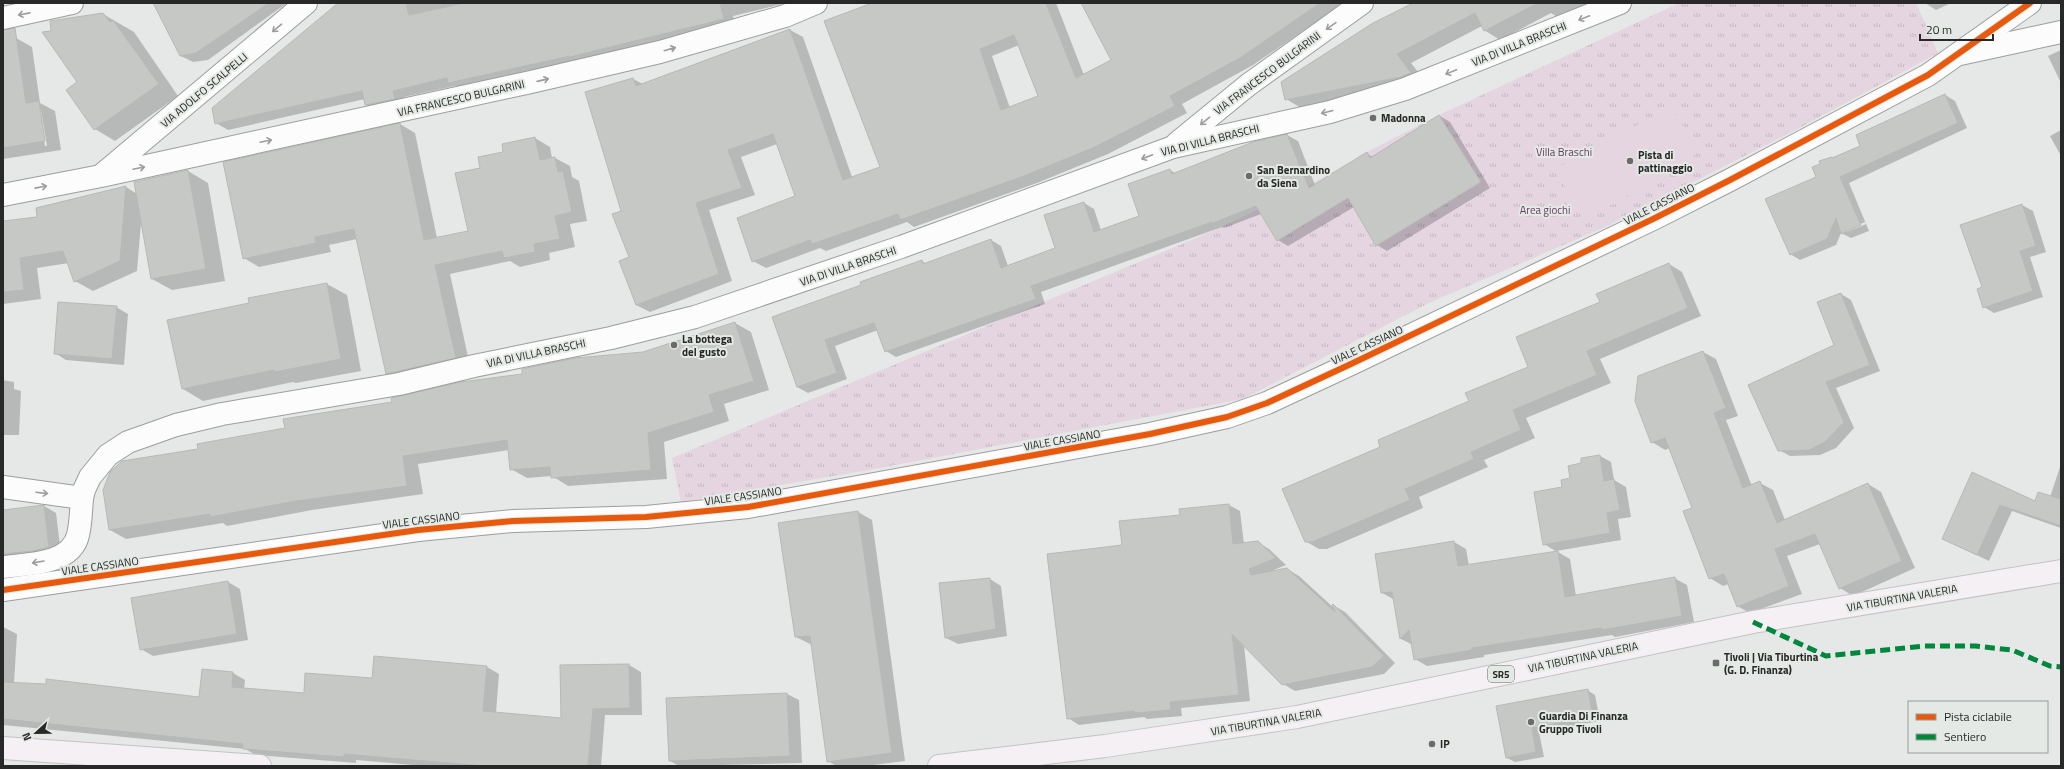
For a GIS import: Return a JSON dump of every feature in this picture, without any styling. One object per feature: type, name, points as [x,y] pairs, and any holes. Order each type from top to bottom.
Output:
[{"type":"main road","name":"VIA TIBURTINA VALERIA","points":[[939,766],[1113,745],[1297,718],[1753,622],[2061,571]]},
{"type":"main road","points":[[3,748],[260,766]]},
{"type":"street","points":[[3,18],[72,3]]},
{"type":"street","name":"VIA ADOLFO SCALPELLI","points":[[101,176],[306,3]]},
{"type":"street","name":"VIA FRANCESCO BULGARINI","points":[[3,194],[101,176],[416,109],[660,52],[785,16],[816,3]]},
{"type":"street","name":"VIA FRANCESCO BULGARINI","points":[[1173,146],[1248,85],[1362,3]]},
{"type":"street","name":"VIA DI VILLA BRASCHI","points":[[3,567],[48,560],[68,551],[78,536],[84,490],[90,477],[108,455],[128,442],[176,425],[222,414],[399,384],[474,366],[611,338],[695,317],[901,247],[1173,146],[1324,113],[1375,99],[1448,73],[1620,3]]},
{"type":"street","name":"VIALE CASSIANO","points":[[3,590],[418,530],[513,521],[646,517],[748,507],[1207,422],[1276,399],[1655,218],[1910,85],[1960,54],[2012,11],[2030,3]]},
{"type":"street","points":[[1960,54],[2061,32]]},
{"type":"street","points":[[3,487],[82,498]]},
{"type":"green space","name":"Villa Braschi","points":[[1679,3],[1916,3],[1938,53],[1790,133],[1603,228],[1431,302],[1243,399],[874,469],[681,502],[672,458],[1208,233],[1308,186],[1367,152],[1439,115]]},
{"type":"green space","name":"Pista di pattinaggio","points":[[1671,107],[1696,147],[1694,157],[1683,165],[1584,220],[1555,169]]},
{"type":"building","points":[[153,3],[269,3],[196,53],[180,56]]},
{"type":"building","points":[[338,3],[406,3],[409,15],[464,3],[720,3],[724,19],[570,57],[448,83],[447,78],[393,91],[395,99],[365,105],[362,91],[215,124],[212,108]]},
{"type":"building","points":[[872,3],[1046,3],[1076,78],[1111,60],[1081,3],[1320,3],[1240,58],[1170,96],[1175,106],[1095,147],[1024,176],[900,220],[898,214],[812,244],[810,240],[752,262],[737,218],[795,196],[773,134],[728,150],[742,188],[696,203],[719,274],[636,305],[619,261],[629,257],[612,214],[621,211],[585,92],[633,78],[636,86],[790,29],[843,180],[880,167],[824,21]],"holes":[[[1014,35],[1038,96],[1001,110],[980,49]]]},
{"type":"building","points":[[1413,3],[1538,3],[1484,31],[1475,13],[1397,54],[1411,73],[1401,77],[1285,100],[1281,82],[1373,23]]},
{"type":"building","points":[[103,13],[110,22],[113,20],[159,84],[94,130],[66,90],[77,82],[42,32],[51,31],[50,21]]},
{"type":"building","points":[[15,28],[26,103],[39,101],[45,141],[3,148],[3,30]]},
{"type":"building","points":[[1945,94],[1958,123],[1840,177],[1861,225],[1841,234],[1836,218],[1827,239],[1790,255],[1765,199],[1816,177],[1812,167],[1820,164],[1819,161],[1832,158],[1860,146],[1856,135]]},
{"type":"building","points":[[1439,115],[1481,182],[1376,246],[1348,198],[1277,241],[1256,206],[1213,223],[1212,222],[1031,286],[1036,299],[885,352],[874,323],[825,340],[837,373],[797,387],[772,317],[861,285],[860,282],[922,260],[923,264],[991,239],[1001,268],[1055,248],[1044,215],[1084,202],[1094,232],[1139,216],[1128,184],[1170,169],[1172,174],[1253,142],[1287,134],[1309,188],[1367,152],[1370,158]]},
{"type":"building","points":[[400,123],[424,240],[468,231],[455,173],[480,168],[478,157],[503,152],[502,144],[535,137],[540,160],[555,157],[558,172],[563,171],[572,212],[555,216],[560,239],[534,244],[535,252],[504,258],[502,251],[435,265],[456,358],[386,374],[354,229],[315,237],[316,243],[243,259],[223,162]]},
{"type":"building","points":[[188,170],[206,269],[151,279],[134,182]]},
{"type":"building","points":[[126,186],[120,261],[74,282],[63,251],[20,258],[24,290],[3,292],[3,221],[37,217],[36,208]]},
{"type":"building","points":[[2022,204],[2036,246],[2020,251],[2033,291],[1983,308],[1977,289],[1982,287],[1960,225]]},
{"type":"building","points":[[1669,263],[1688,308],[1587,351],[1597,375],[1513,410],[1521,430],[1471,452],[1474,459],[1405,489],[1410,500],[1312,542],[1305,542],[1282,489],[1380,447],[1378,440],[1469,401],[1465,393],[1528,367],[1516,337],[1600,302],[1596,294]]},
{"type":"building","points":[[327,283],[341,359],[275,372],[274,370],[182,389],[167,320],[249,303],[248,298]]},
{"type":"building","points":[[1841,293],[1870,365],[1826,382],[1844,422],[1825,442],[1809,450],[1778,451],[1748,385],[1834,345],[1817,302]]},
{"type":"building","points":[[58,302],[117,306],[112,359],[54,354]]},
{"type":"building","points":[[735,322],[754,381],[709,395],[714,412],[648,433],[651,470],[551,478],[550,467],[510,470],[507,440],[403,456],[407,486],[296,501],[210,517],[210,514],[109,530],[103,490],[110,472],[122,461],[198,449],[197,444],[285,428],[283,419],[392,402],[391,398],[461,382],[522,374],[522,369],[575,358],[643,352]]},
{"type":"building","points":[[1703,351],[1726,408],[1714,413],[1743,488],[1760,481],[1777,523],[1868,483],[1902,561],[1839,589],[1815,534],[1775,549],[1789,586],[1737,607],[1724,574],[1709,579],[1683,511],[1692,508],[1665,438],[1651,443],[1635,401],[1638,376]]},
{"type":"building","points":[[1600,455],[1604,481],[1614,479],[1620,510],[1607,513],[1610,533],[1543,545],[1534,492],[1562,487],[1561,480],[1570,478],[1568,466],[1581,463],[1581,458]]},
{"type":"building","points":[[1972,472],[2035,501],[2038,492],[2061,499],[2061,526],[2000,505],[1977,555],[1942,539]]},
{"type":"building","points":[[1229,504],[1233,544],[1258,541],[1276,558],[1249,569],[1251,575],[1287,568],[1335,612],[1332,605],[1333,604],[1384,656],[1372,667],[1282,685],[1232,634],[1239,695],[1170,702],[1171,710],[1135,713],[1134,711],[1067,719],[1047,554],[1122,545],[1119,521],[1180,515],[1179,509]]},
{"type":"building","points":[[44,505],[49,547],[33,551],[3,554],[3,510]]},
{"type":"building","points":[[858,511],[892,753],[827,762],[810,636],[795,637],[778,523]]},
{"type":"building","points":[[1454,541],[1458,566],[1558,551],[1565,597],[1675,577],[1682,616],[1602,630],[1601,628],[1472,648],[1472,650],[1414,660],[1409,630],[1400,639],[1392,592],[1381,593],[1375,554]]},
{"type":"building","points":[[990,578],[996,629],[945,638],[939,583]]},
{"type":"building","points":[[228,581],[237,634],[140,650],[131,598]]},
{"type":"building","points":[[374,656],[487,666],[483,711],[561,718],[560,665],[629,664],[630,708],[593,709],[588,766],[484,766],[344,754],[344,757],[243,749],[243,744],[3,719],[3,682],[46,684],[46,679],[199,697],[202,669],[233,672],[232,687],[304,693],[305,673],[372,678]]},
{"type":"building","name":"Guardia Di Finanza Gruppo Tivoli","points":[[1588,689],[1593,717],[1532,728],[1536,752],[1506,758],[1496,706]]},
{"type":"building","points":[[787,693],[790,756],[669,761],[666,698]]},
{"type":"marked path","points":[[1753,622],[1826,656],[1924,646],[1975,646],[2012,650],[2050,666],[2061,667]]},
{"type":"cycle path","points":[[3,590],[418,530],[513,521],[646,517],[748,507],[1150,434],[1227,417],[1267,403],[1353,363],[1655,218],[1730,180],[1928,75],[2030,3]]},
{"type":"place","name":"Madonna","points":[[1373,118]]},
{"type":"place","name":"Pista di pattinaggio","points":[[1630,161]]},
{"type":"place","name":"San Bernardino da Siena","points":[[1249,176]]},
{"type":"place","name":"La bottega del gusto","points":[[674,345]]},
{"type":"place","name":"Tivoli | Via Tiburtina (G. D. Finanza)","points":[[1716,663]]},
{"type":"place","name":"Guardia Di Finanza Gruppo Tivoli","points":[[1531,722]]},
{"type":"place","name":"IP","points":[[1432,744]]},
{"type":"park label","name":"Area giochi","points":[[1545,210]]}]
